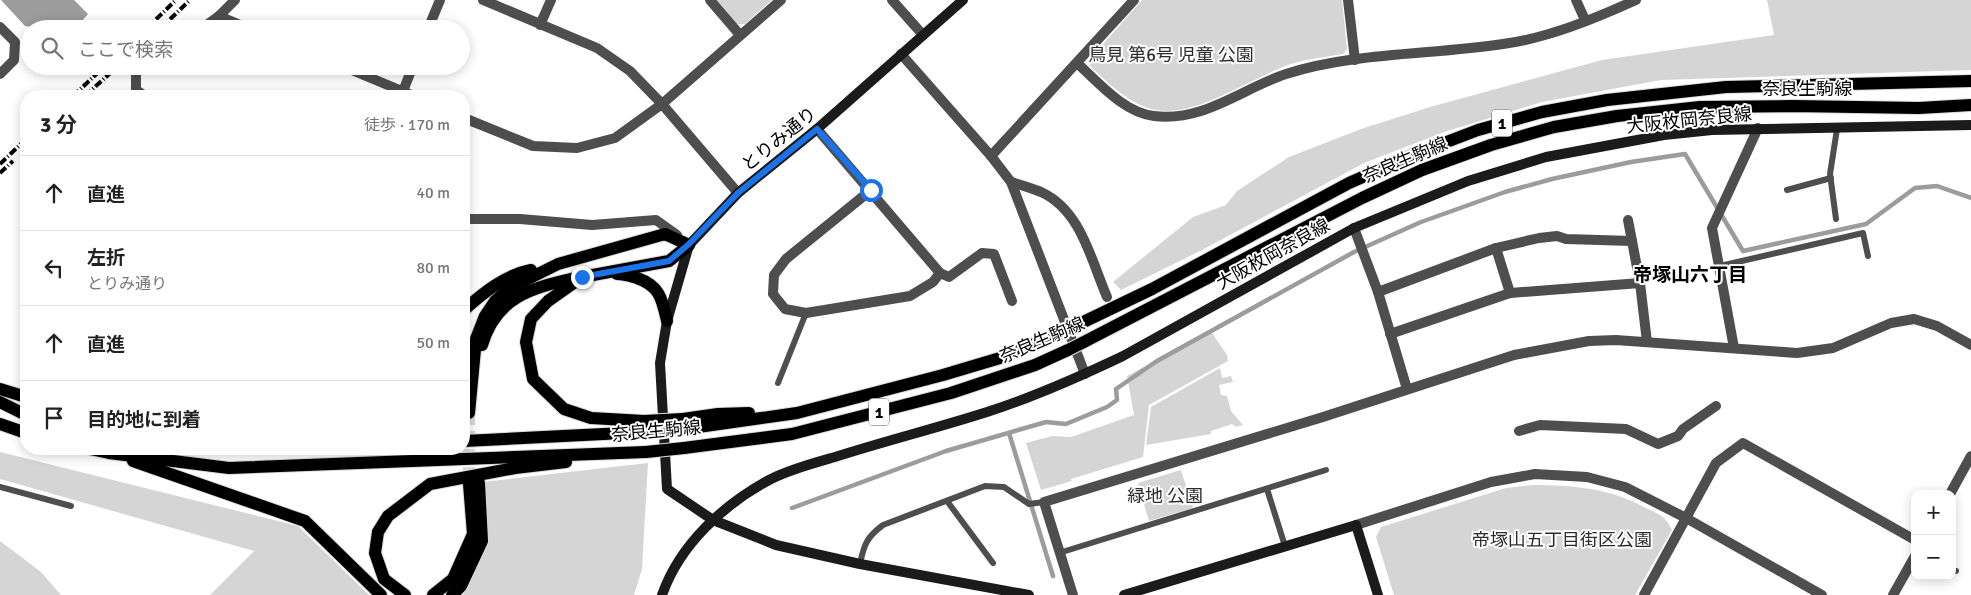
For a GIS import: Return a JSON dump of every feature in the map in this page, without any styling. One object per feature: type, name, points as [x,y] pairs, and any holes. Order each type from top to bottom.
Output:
[{"type":"main road","name":"とりみ通り","points":[[713,520],[667,489],[660,363],[667,321],[689,244],[738,193],[817,129],[963,0]]},
{"type":"main road","name":"奈良生駒線","points":[[470,440],[683,424],[797,412],[943,375],[1000,358],[1061,333],[1161,284],[1349,183],[1415,154],[1478,130],[1542,112],[1607,100],[1726,88],[1971,81]]},
{"type":"main road","name":"奈良生駒線","points":[[125,455],[230,468],[646,452],[792,434],[932,398],[1035,365],[1082,343],[1362,198],[1422,170],[1491,145],[1554,127],[1617,116],[1700,107],[1919,108],[1971,105]]},
{"type":"main road","name":"大阪枚岡奈良線","points":[[662,595],[669,575],[690,545],[713,520],[748,493],[771,479],[896,438],[988,412],[1085,374],[1158,337],[1354,228],[1468,181],[1546,157],[1664,135],[1758,128],[1836,129],[1971,125]]},
{"type":"main road","points":[[470,305],[482,294],[525,271],[558,264],[665,234],[689,244],[669,261],[538,286],[513,299],[502,308],[485,337],[479,357],[472,412],[476,339],[485,316],[495,301],[510,288],[558,264]]},
{"type":"main road","points":[[644,427],[591,418],[564,409],[532,380],[526,342],[531,319],[548,301],[582,277],[624,274],[651,283],[662,301],[667,321]]},
{"type":"main road","points":[[0,389],[20,395]]},
{"type":"main road","points":[[0,402],[20,412]]},
{"type":"main road","points":[[0,424],[20,431]]},
{"type":"main road","points":[[405,595],[384,579],[375,553],[378,532],[388,516],[430,484],[515,468],[646,452]]},
{"type":"main road","points":[[115,455],[305,521],[381,595]]},
{"type":"main road","points":[[433,595],[453,578],[473,534],[474,484],[482,541],[461,586],[452,595]]},
{"type":"main road","points":[[713,520],[776,545],[860,564],[1029,595]]},
{"type":"main road","points":[[1124,595],[1356,525],[1378,595]]},
{"type":"street","points":[[213,20],[235,0]]},
{"type":"street","points":[[432,20],[440,0]]},
{"type":"street","points":[[483,0],[596,48],[630,71],[662,104],[738,193]]},
{"type":"street","points":[[540,25],[551,0]]},
{"type":"street","points":[[710,0],[740,36]]},
{"type":"street","points":[[470,120],[533,146],[577,148],[615,138],[662,104],[781,0]]},
{"type":"street","points":[[892,0],[923,35]]},
{"type":"street","points":[[992,156],[1134,0]]},
{"type":"street","points":[[1348,0],[1355,60]]},
{"type":"street","points":[[1576,0],[1585,20]]},
{"type":"street","points":[[1077,63],[1110,93],[1129,107],[1152,116],[1180,117],[1210,108],[1283,75],[1316,65],[1534,39],[1636,0]]},
{"type":"street","points":[[219,16],[229,20]]},
{"type":"street","points":[[0,28],[15,42],[14,60],[0,74]]},
{"type":"street","points":[[901,54],[992,156],[1011,182],[1085,374]]},
{"type":"street","points":[[136,75],[136,90]]},
{"type":"street","points":[[364,75],[401,90]]},
{"type":"street","points":[[403,90],[409,75]]},
{"type":"street","points":[[1734,348],[1712,228],[1758,128]]},
{"type":"street","points":[[817,129],[940,273],[949,277],[982,253],[994,254],[1012,301]]},
{"type":"street","points":[[1011,182],[1042,192],[1066,210],[1079,229],[1107,298]]},
{"type":"street","points":[[871,190],[786,259],[774,275],[773,294],[785,309],[806,313],[910,296],[933,282],[940,273]]},
{"type":"street","points":[[470,219],[520,219],[592,225],[656,220],[689,244]]},
{"type":"street","points":[[1628,220],[1640,283],[1647,342]]},
{"type":"street","points":[[1354,228],[1378,292],[1407,389]]},
{"type":"street","points":[[1378,292],[1496,248],[1539,238],[1557,236],[1566,239],[1632,241]]},
{"type":"street","points":[[1496,248],[1510,293]]},
{"type":"street","points":[[1390,334],[1510,293],[1640,283]]},
{"type":"street","points":[[1073,595],[1044,502],[1514,355],[1589,340],[1647,342],[1797,353],[1832,348],[1891,323],[1914,319],[1937,326],[1971,345]]},
{"type":"street","points":[[1519,431],[1540,425],[1626,429],[1658,444],[1678,436],[1683,429],[1716,406]]},
{"type":"street","points":[[1644,595],[1716,463],[1743,443],[1911,538]]},
{"type":"street","points":[[1952,490],[1971,456]]},
{"type":"street","points":[[1356,525],[1491,482],[1535,474],[1587,478],[1625,487],[1686,518],[1822,595]]},
{"type":"street","points":[[1893,595],[1911,563]]},
{"type":"lane","points":[[1836,129],[1831,178],[1836,219]]},
{"type":"lane","points":[[1787,190],[1831,178]]},
{"type":"lane","points":[[1720,266],[1863,233],[1868,256]]},
{"type":"lane","points":[[778,382],[806,313]]},
{"type":"lane","points":[[1059,553],[1326,470]]},
{"type":"lane","points":[[860,564],[864,546],[871,534],[883,525],[986,486],[1004,487],[1029,504],[1044,502]]},
{"type":"lane","points":[[0,487],[70,506]]},
{"type":"lane","points":[[1267,489],[1285,546]]},
{"type":"lane","points":[[947,501],[993,563]]},
{"type":"green space","points":[[717,0],[772,0],[745,24],[737,24]]},
{"type":"green space","name":"鳥見 第6号 児童 公園","points":[[1142,0],[1342,0],[1347,49],[1343,54],[1291,64],[1224,95],[1188,108],[1171,111],[1156,110],[1128,98],[1090,66],[1090,59]]},
{"type":"green space","points":[[1767,0],[1971,0],[1971,70],[1661,80],[1542,102],[1447,131],[1364,163],[1202,250],[1121,290],[1113,282],[1193,217],[1226,205],[1237,191],[1289,157],[1361,129],[1430,107],[1602,60],[1774,35]]},
{"type":"green space","points":[[1210,330],[1227,355],[1228,361],[1149,405],[1143,457],[1041,490],[1026,443],[1052,436],[1071,437],[1134,415],[1127,376]]},
{"type":"green space","points":[[1220,368],[1222,378],[1231,376],[1233,382],[1219,385],[1221,395],[1227,396],[1231,411],[1243,425],[1236,427],[1232,424],[1211,431],[1211,434],[1146,445],[1151,407]]},
{"type":"green space","points":[[0,452],[298,526],[369,595],[210,595],[254,551],[0,479]]},
{"type":"green space","points":[[648,463],[642,569],[634,595],[457,595],[484,553],[483,482]]},
{"type":"green space","name":"緑地 公園","points":[[1181,470],[1193,508],[1149,521],[1138,483]]},
{"type":"green space","name":"帝塚山五丁目街区公園","points":[[1532,485],[1576,487],[1605,492],[1632,501],[1664,518],[1672,530],[1635,595],[1394,595],[1376,537],[1381,527],[1506,488]]},
{"type":"green space","points":[[0,541],[41,572],[61,595],[0,595]]},
{"type":"shaded area","points":[[1,0],[74,0],[88,14],[83,20],[20,21]]},
{"type":"waterway","points":[[792,508],[946,451],[1046,422],[1066,424],[1107,407],[1117,400],[1116,389],[1157,361],[1354,252],[1421,222],[1505,192],[1552,179],[1631,162],[1685,154],[1743,251],[1866,224],[1915,188],[1937,186],[1971,198]]},
{"type":"waterway","points":[[1009,433],[1053,576]]},
{"type":"tunnel","points":[[469,455],[469,484]]},
{"type":"railway","points":[[155,20],[176,0]]},
{"type":"railway","points":[[169,20],[190,0]]},
{"type":"railway","points":[[79,90],[95,75]]},
{"type":"railway","points":[[92,90],[108,75]]},
{"type":"railway","points":[[0,164],[20,145]]},
{"type":"railway","points":[[0,173],[13,161]]},
{"type":"district","name":"帝塚山六丁目","points":[[1690,274]]},
{"type":"route","points":[[582,277],[669,261],[689,244],[738,193],[817,129],[871,190]]}]
